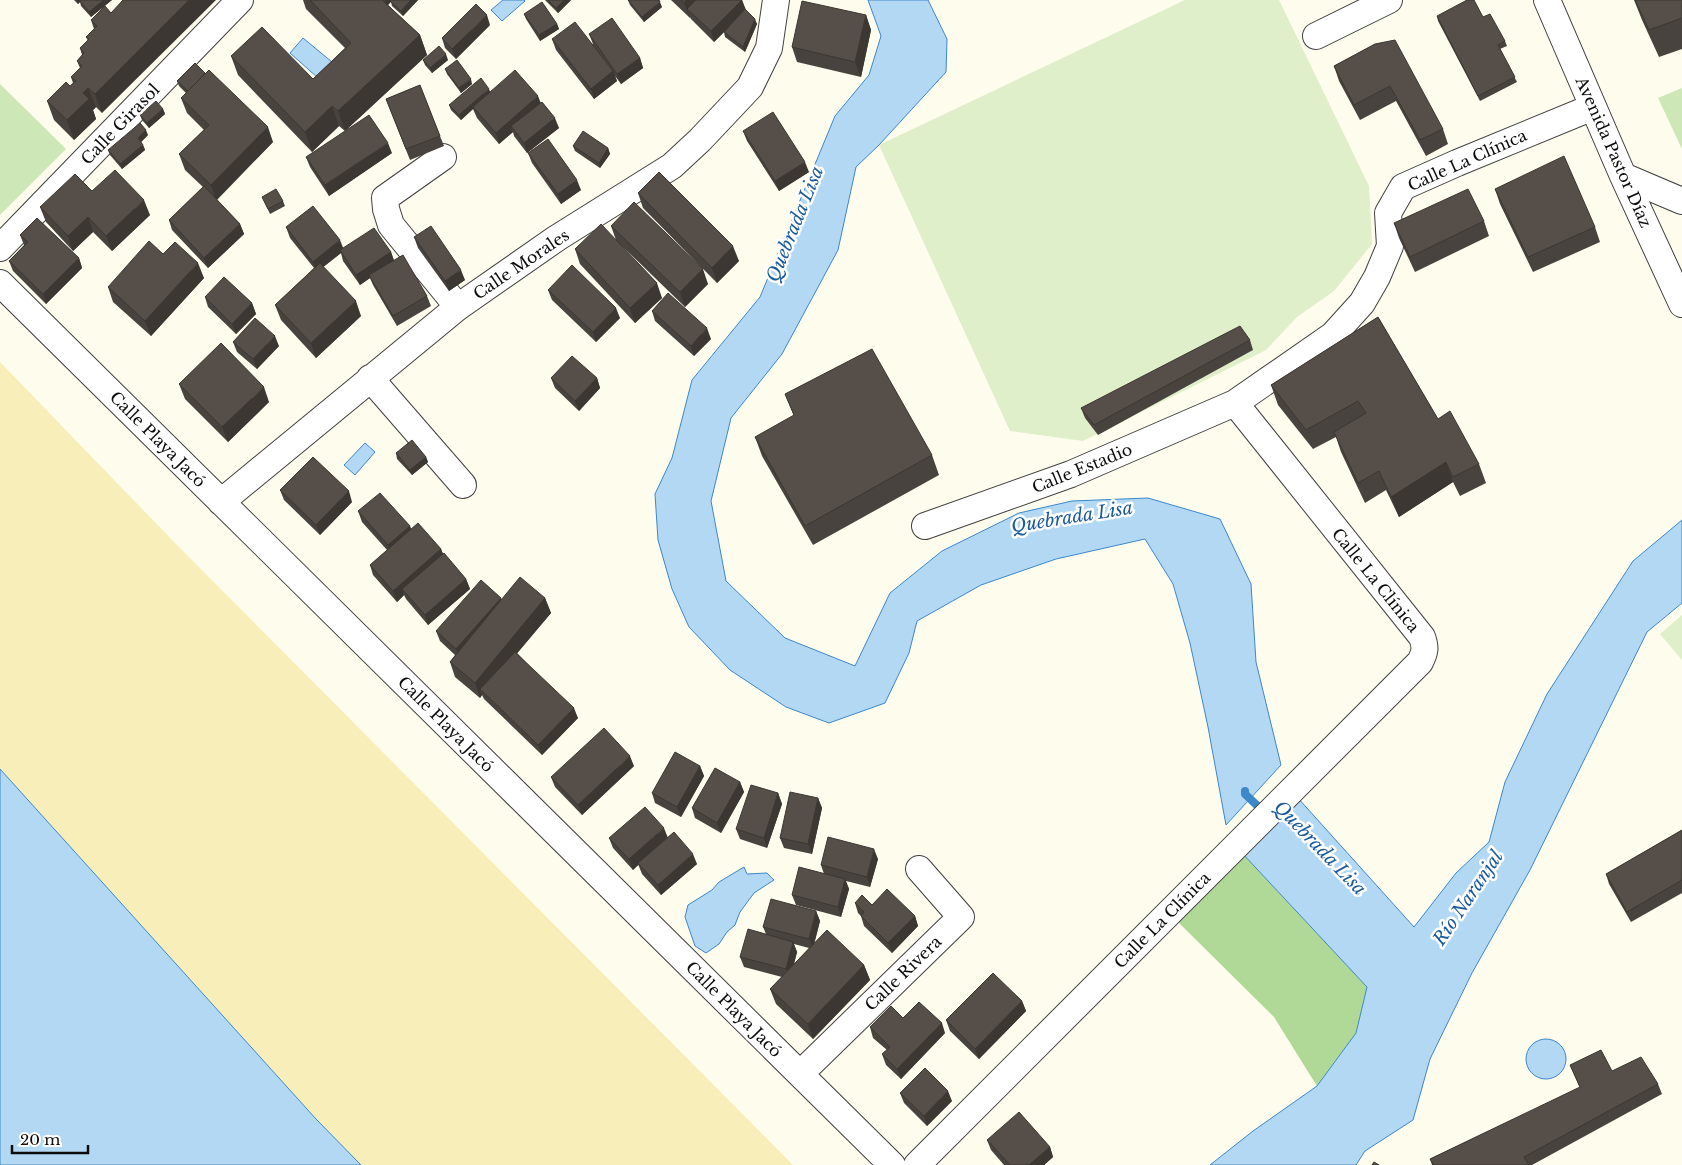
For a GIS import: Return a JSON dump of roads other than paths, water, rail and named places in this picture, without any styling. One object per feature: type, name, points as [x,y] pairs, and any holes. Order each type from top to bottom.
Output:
[{"type":"street","name":"Calle Girasol","points":[[0,248],[240,0]]},
{"type":"street","name":"Calle Morales","points":[[221,502],[458,307],[557,238],[672,166],[700,140],[750,87],[769,48],[776,0]]},
{"type":"street","points":[[1316,36],[1389,0]]},
{"type":"street","name":"Avenida Pastor Díaz","points":[[1546,0],[1623,176],[1682,304]]},
{"type":"street","name":"Calle La Clínica","points":[[917,1165],[1420,662],[1425,652],[1422,637],[1235,402],[1333,335],[1362,303],[1378,277],[1390,246],[1388,213],[1403,187],[1593,107]]},
{"type":"street","points":[[442,157],[385,198],[386,209],[391,225],[458,307]]},
{"type":"street","points":[[1623,176],[1682,201]]},
{"type":"street","name":"Calle Playa Jacó","points":[[0,284],[892,1165]]},
{"type":"street","points":[[370,378],[463,485]]},
{"type":"street","name":"Calle Estadio","points":[[925,526],[1071,474],[1235,402]]},
{"type":"street","name":"Calle Rivera","points":[[800,1074],[961,918],[919,870]]},
{"type":"water","points":[[503,0],[525,1],[502,21],[491,10]]},
{"type":"water","points":[[868,0],[928,0],[947,39],[946,72],[879,145],[856,167],[838,250],[782,354],[731,418],[711,501],[726,581],[785,638],[855,666],[890,593],[942,551],[1019,513],[1072,501],[1148,498],[1220,519],[1251,584],[1256,662],[1281,765],[1226,825],[1190,643],[1173,584],[1145,539],[1056,559],[981,585],[917,621],[909,653],[885,703],[829,723],[786,707],[730,670],[689,627],[672,589],[658,540],[655,494],[672,458],[692,380],[760,297],[835,116],[869,75],[881,36]]},
{"type":"water","points":[[303,38],[332,62],[318,78],[290,53]]},
{"type":"water","points":[[365,443],[375,452],[355,475],[344,465]]},
{"type":"water","name":"Río Naranjal","points":[[1682,520],[1682,603],[1647,632],[1530,870],[1472,973],[1430,1059],[1413,1120],[1365,1151],[1356,1165],[1210,1165],[1253,1131],[1317,1086],[1356,1033],[1367,987],[1242,853],[1297,797],[1414,927],[1456,873],[1489,842],[1505,782],[1547,694],[1633,561]]},
{"type":"water","points":[[0,769],[316,1119],[361,1165],[0,1165]]},
{"type":"water","points":[[744,867],[747,874],[767,873],[774,880],[754,893],[740,912],[735,925],[727,932],[719,944],[706,953],[695,946],[685,917],[688,905],[712,890],[719,882]]},
{"type":"water","points":[[1546,1039],[1557,1042],[1563,1048],[1566,1059],[1563,1070],[1557,1076],[1546,1079],[1535,1076],[1529,1070],[1526,1059],[1529,1048],[1535,1042]]},
{"type":"waterway","name":"Quebrada Lisa","points":[[1245,791],[1245,794],[1264,812]]}]
